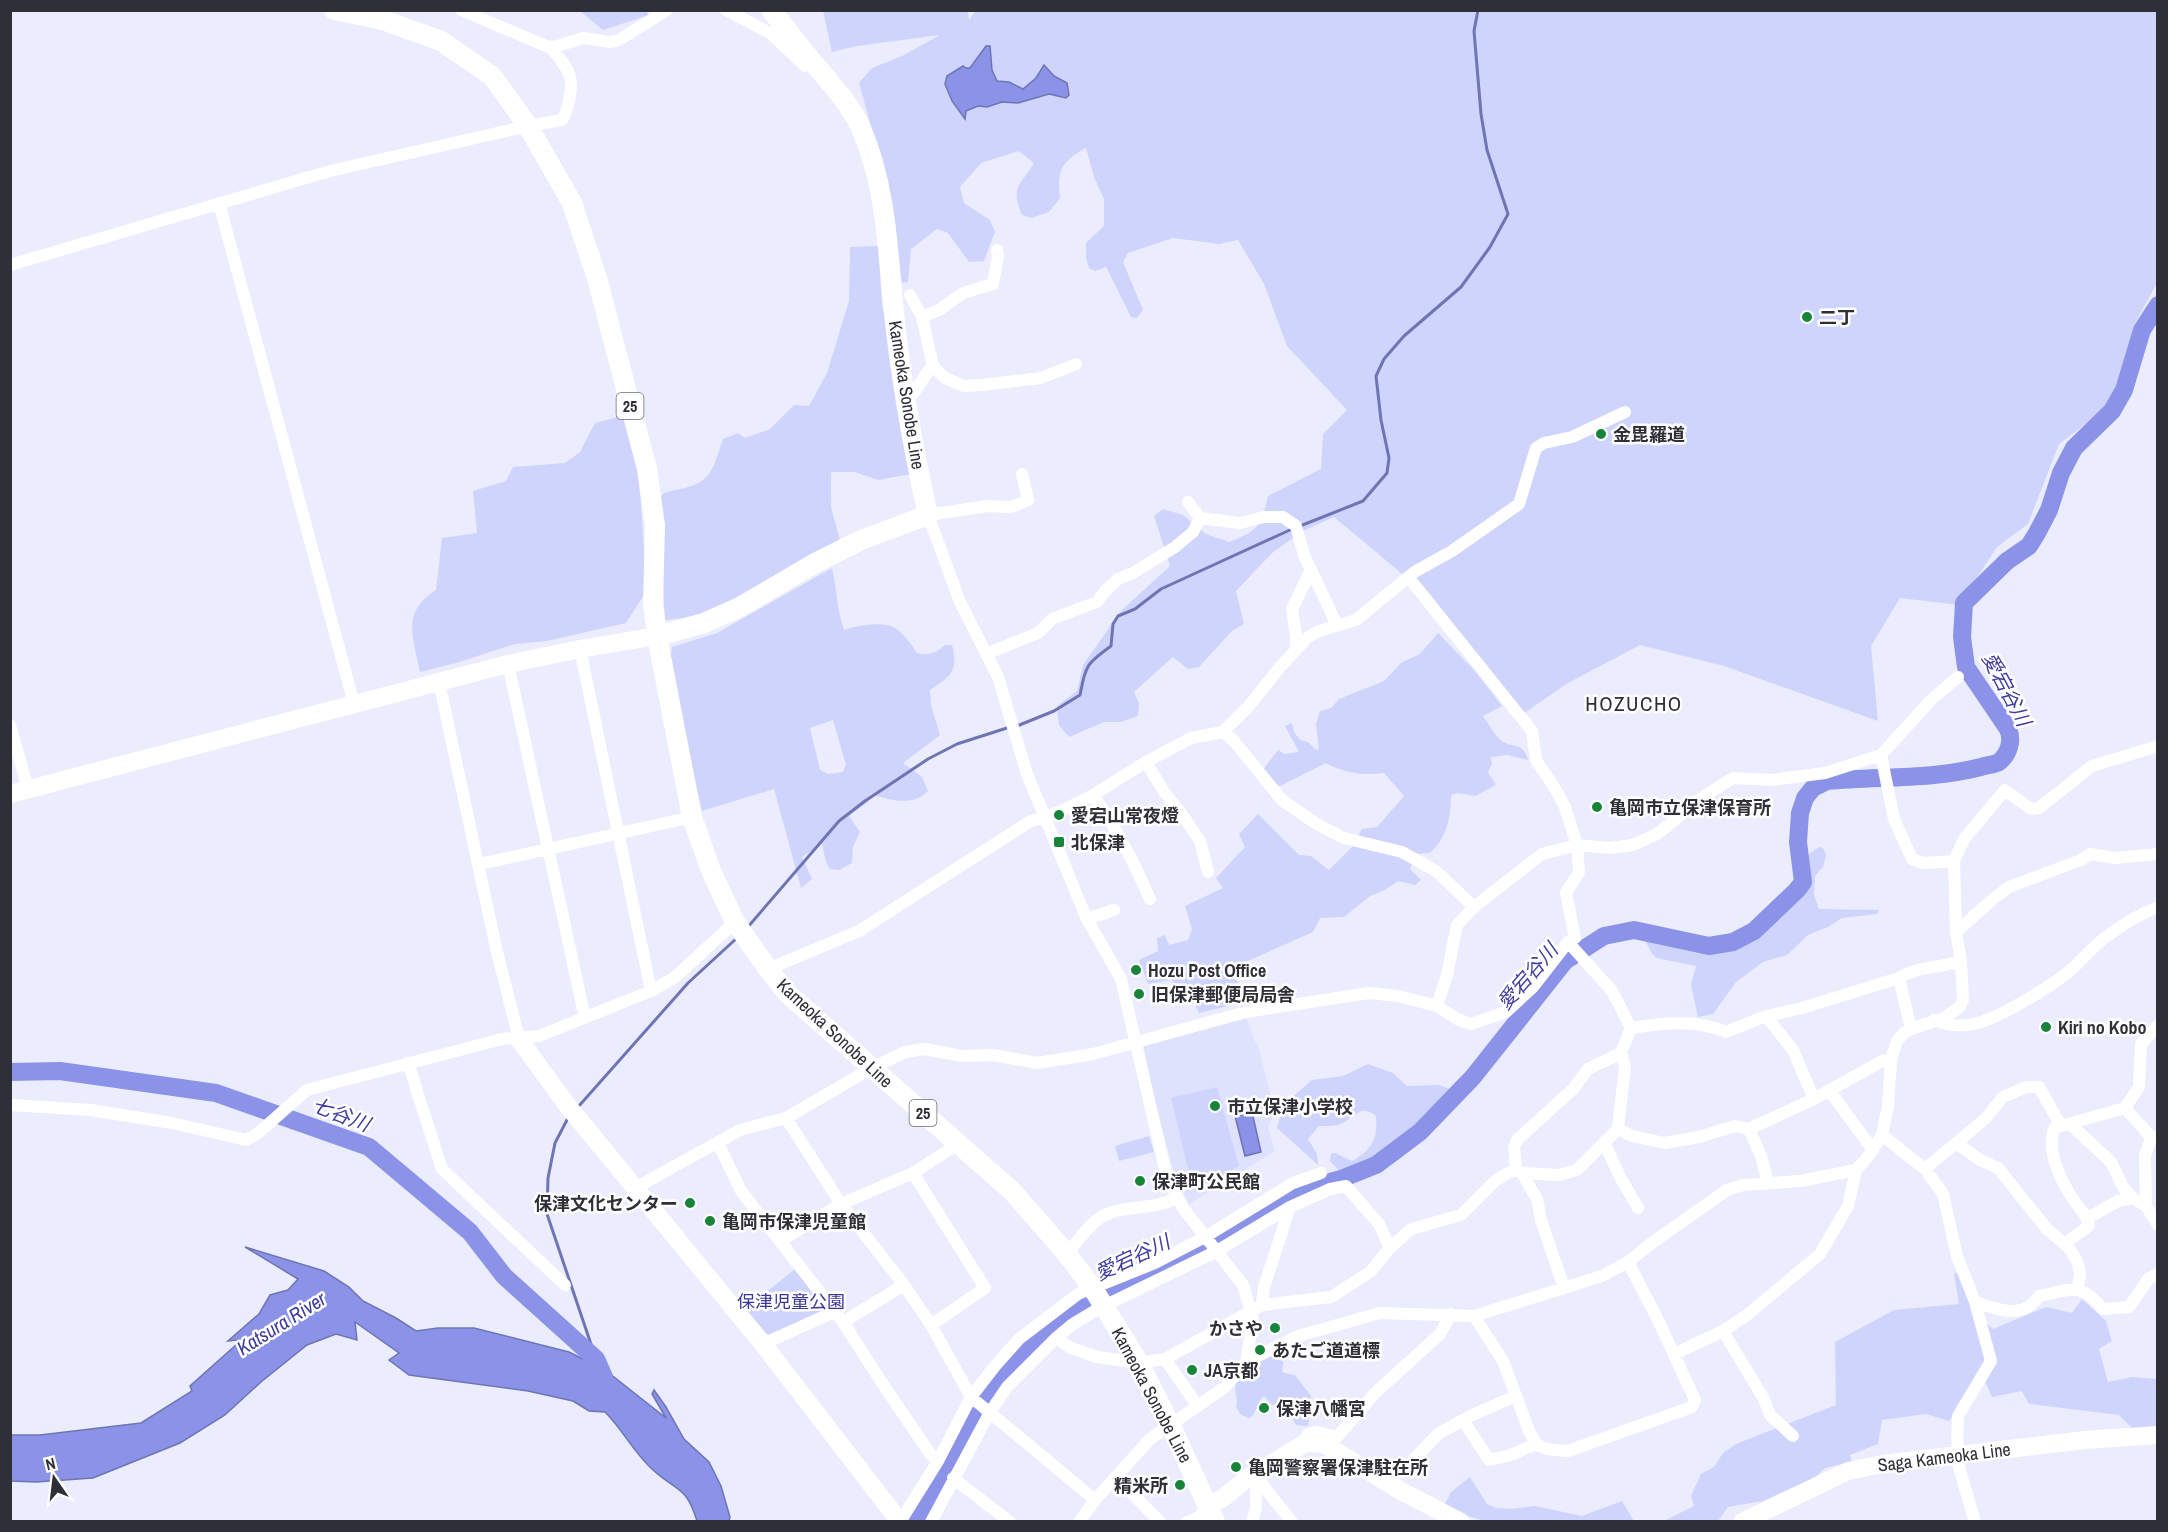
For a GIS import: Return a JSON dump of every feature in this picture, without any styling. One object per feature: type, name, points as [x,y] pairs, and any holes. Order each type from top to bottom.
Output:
[{"type":"main road","name":"Kameoka Sonobe Line","points":[[334,10],[382,20],[441,41],[492,76],[528,126],[572,203],[597,278],[647,469],[655,525],[653,603],[657,636],[692,817],[711,871],[740,929],[788,994],[1012,1191],[1067,1254],[1098,1297],[1139,1363],[1212,1514]]},
{"type":"main road","name":"Kameoka Sonobe Line","points":[[771,10],[844,98],[870,151],[888,232],[894,314],[912,445],[928,515]]},
{"type":"main road","points":[[657,636],[704,623],[740,607],[815,563],[861,540],[928,515]]},
{"type":"street","points":[[10,265],[330,171],[562,120],[568,111],[571,78],[551,48],[461,10]]},
{"type":"street","points":[[551,48],[583,38],[610,42],[619,40],[667,10]]},
{"type":"street","points":[[726,10],[770,33],[804,66],[816,66]]},
{"type":"street","points":[[219,203],[354,704]]},
{"type":"street","points":[[922,317],[939,310],[963,293],[993,284],[997,250]]},
{"type":"street","points":[[910,295],[922,317],[933,366],[945,378],[964,386],[1041,378],[1076,364]]},
{"type":"street","points":[[906,402],[933,366]]},
{"type":"street","points":[[768,969],[859,931],[897,909],[915,894],[1029,822],[1059,812],[1093,795],[1146,762],[1191,738],[1223,732],[1249,706],[1296,650],[1319,631],[1356,620],[1409,578],[1519,504],[1536,448],[1544,443],[1580,434],[1625,412]]},
{"type":"street","points":[[1022,474],[1028,500],[1011,507],[988,506],[928,515],[960,602],[998,677],[1028,774],[1087,920],[1121,979],[1167,1178],[1176,1198],[1243,1285],[1257,1308]]},
{"type":"street","points":[[1188,502],[1200,518],[1240,523],[1264,517],[1283,517],[1296,526],[1311,570],[1337,625]]},
{"type":"street","points":[[986,654],[1038,633],[1052,619],[1097,602],[1118,579],[1133,573],[1175,547],[1193,532],[1200,518]]},
{"type":"street","points":[[1296,650],[1292,609],[1311,570]]},
{"type":"street","points":[[635,1188],[740,1130],[786,1118],[872,1068],[905,1052],[925,1049],[962,1056],[993,1055],[1037,1063],[1093,1054],[1246,1012],[1370,993],[1398,996],[1437,1006],[1457,1019],[1471,1024],[1506,1012],[1533,987],[1575,938],[1566,893],[1579,872],[1577,845],[1565,807],[1536,760],[1532,731],[1409,578]]},
{"type":"street","points":[[10,724],[19,791],[508,664],[657,636]]},
{"type":"street","points":[[580,649],[651,991]]},
{"type":"street","points":[[508,664],[585,1018]]},
{"type":"street","points":[[1437,1006],[1447,975],[1457,926],[1474,907],[1542,854],[1577,845],[1610,848],[1634,845],[1657,834],[1703,797],[1733,778],[1771,780],[1825,773],[1881,755],[1930,700],[1958,677]]},
{"type":"street","points":[[439,682],[480,864],[496,948],[519,1039],[572,1111],[763,1344],[900,1521],[995,1366],[1019,1339],[1078,1294],[1098,1297],[1330,1189],[1346,1186],[1379,1224],[1388,1239],[1390,1248]]},
{"type":"street","points":[[1223,732],[1233,740],[1282,800],[1315,823],[1344,838],[1402,852],[1436,871],[1474,907]]},
{"type":"street","points":[[1674,1354],[1723,1331],[1765,1302],[1820,1254],[1848,1206],[1856,1170],[1882,1135],[1888,1106],[1891,1060],[1897,1041],[1904,1032],[1944,1018],[1960,1007],[1963,1000],[1961,961],[1956,932],[1954,861],[1964,839],[2005,790],[2031,808],[2039,808],[2092,766],[2157,746]]},
{"type":"street","points":[[1881,755],[1894,819],[1912,858],[1923,863],[1954,861]]},
{"type":"street","points":[[1146,762],[1164,792],[1200,841],[1208,872]]},
{"type":"street","points":[[1093,795],[1110,820],[1150,899]]},
{"type":"street","points":[[480,864],[692,817]]},
{"type":"street","points":[[1956,932],[2009,887],[2090,854],[2115,858],[2157,854]]},
{"type":"street","points":[[1934,1020],[1944,1024],[1966,1026],[1994,1019],[2071,970],[2108,935],[2138,915],[2157,907]]},
{"type":"street","points":[[1087,920],[1113,910]]},
{"type":"street","points":[[10,1105],[91,1110],[172,1123],[246,1140],[257,1134],[307,1090],[502,1040],[539,1036],[651,991],[674,978],[740,929]]},
{"type":"street","points":[[1056,1338],[1086,1354],[1139,1363],[1165,1359],[1257,1308],[1331,1298],[1370,1272],[1390,1248],[1411,1229],[1461,1215],[1496,1180],[1519,1171],[1559,1175],[1577,1170],[1618,1129],[1625,1066],[1621,1053],[1631,1028],[1612,990],[1571,944]]},
{"type":"street","points":[[1631,1028],[1655,1024],[1680,1024],[1707,1026],[1726,1032],[1766,1016],[1802,1008],[1899,978],[1921,968],[1945,966],[1961,961]]},
{"type":"street","points":[[1899,978],[1911,1029]]},
{"type":"street","points":[[1766,1016],[1793,1050],[1814,1099]]},
{"type":"street","points":[[2064,1244],[2089,1226],[2088,1218],[2060,1176],[2050,1138],[2055,1127],[2125,1108],[2139,1087],[2141,1044],[2157,1025]]},
{"type":"street","points":[[1564,1288],[1541,1220],[1538,1199],[1519,1171],[1514,1147],[1517,1140],[1574,1088],[1588,1069],[1621,1053]]},
{"type":"street","points":[[1618,1129],[1632,1136],[1664,1143],[1699,1137],[1735,1126],[1749,1129],[1814,1099],[1882,1061],[1891,1060]]},
{"type":"street","points":[[408,1063],[442,1169],[565,1285]]},
{"type":"street","points":[[1925,1169],[1985,1119],[2003,1097],[2026,1087],[2039,1087],[2065,1125],[2111,1162],[2123,1187],[2133,1198],[2146,1206],[2157,1225]]},
{"type":"street","points":[[1829,1090],[1873,1150]]},
{"type":"street","points":[[2125,1108],[2154,1137],[2145,1156],[2146,1206]]},
{"type":"street","points":[[786,1118],[841,1204],[904,1285],[931,1325],[973,1399],[1095,1500]]},
{"type":"street","points":[[1749,1129],[1761,1156],[1768,1182]]},
{"type":"street","points":[[1882,1135],[1925,1169],[1943,1194],[1957,1256],[1975,1302],[1991,1361],[1958,1416],[1957,1455],[1975,1521]]},
{"type":"street","points":[[1604,1142],[1620,1177],[1638,1208]]},
{"type":"street","points":[[718,1143],[741,1191],[843,1322],[931,1455],[938,1461]]},
{"type":"street","points":[[1956,1143],[1980,1160],[1998,1168],[2047,1228],[2070,1249],[2077,1261],[2080,1273],[2078,1288]]},
{"type":"street","points":[[780,1241],[841,1204],[913,1173],[958,1144]]},
{"type":"street","points":[[1079,1521],[1150,1439],[1225,1387],[1246,1362],[1298,1336],[1380,1313],[1474,1316],[1602,1275],[1628,1262],[1727,1190],[1743,1185],[1800,1181],[1856,1170]]},
{"type":"street","points":[[913,1173],[986,1288],[931,1325]]},
{"type":"street","points":[[931,1521],[987,1411],[1007,1387],[1098,1297],[1136,1271],[1211,1244],[1293,1183],[1321,1173]]},
{"type":"street","points":[[1067,1254],[1102,1217],[1119,1211],[1165,1204],[1176,1198]]},
{"type":"street","points":[[2088,1218],[2118,1201],[2133,1198]]},
{"type":"street","points":[[1246,1362],[1257,1308],[1290,1207]]},
{"type":"street","points":[[1474,1316],[1503,1361],[1528,1431],[1536,1444],[1546,1449],[1568,1451],[1692,1407],[1695,1400],[1628,1262]]},
{"type":"street","points":[[1975,1302],[2004,1311],[2019,1311],[2032,1306],[2039,1296],[2078,1288],[2089,1294],[2103,1309],[2129,1307],[2149,1278],[2157,1274]]},
{"type":"street","points":[[843,1322],[904,1285]]},
{"type":"street","points":[[763,1344],[834,1312]]},
{"type":"street","points":[[1305,1443],[1308,1434],[1317,1432],[1337,1437],[1375,1393],[1440,1334],[1451,1314]]},
{"type":"street","points":[[1723,1331],[1764,1399],[1770,1415],[1793,1436]]},
{"type":"street","points":[[1165,1359],[1197,1405]]},
{"type":"street","points":[[1414,1459],[1438,1434],[1516,1396]]},
{"type":"street","points":[[1463,1420],[1489,1460],[1510,1455],[1536,1444]]},
{"type":"street","name":"Saga Kameoka Line","points":[[1742,1521],[1848,1472],[1883,1464],[2085,1440],[2157,1434]]},
{"type":"street","points":[[1187,1521],[1212,1514],[1256,1473],[1305,1443],[1324,1444],[1409,1496],[1461,1521]]},
{"type":"street","points":[[1252,1521],[1256,1509],[1256,1473]]},
{"type":"street","points":[[1256,1473],[1261,1485],[1270,1492],[1292,1521]]},
{"type":"street","points":[[952,1478],[1010,1521]]},
{"type":"street","points":[[1118,1478],[1160,1521]]},
{"type":"shaded area","name":"市立保津小学校","points":[[1246,1016],[1255,1043],[1258,1045],[1275,1113],[1268,1127],[1275,1151],[1189,1204],[1174,1172],[1154,1098],[1143,1042]]},
{"type":"green space","points":[[976,10],[2157,11],[2157,283],[2134,325],[2117,387],[2105,409],[2059,444],[2028,524],[1997,547],[1959,605],[1900,598],[1871,646],[1878,721],[1724,666],[1640,645],[1568,683],[1523,714],[1431,598],[1334,517],[1301,532],[1272,553],[1236,591],[1244,624],[1232,631],[1199,667],[1188,669],[1173,657],[1134,692],[1139,703],[1138,716],[1121,722],[1104,722],[1069,737],[1059,725],[1057,706],[1077,691],[1083,665],[1120,612],[1170,566],[1154,516],[1163,509],[1183,515],[1206,534],[1229,542],[1246,535],[1260,521],[1268,496],[1321,469],[1323,434],[1347,410],[1287,346],[1264,284],[1238,240],[1219,244],[1173,238],[1128,253],[1123,262],[1143,310],[1137,318],[1131,317],[1106,267],[1095,271],[1089,268],[1086,258],[1086,243],[1104,226],[1104,199],[1094,177],[1086,148],[1071,158],[1062,168],[1059,180],[1060,198],[1049,212],[1031,218],[1022,215],[1017,192],[1034,163],[1019,151],[981,163],[960,187],[964,203],[990,220],[995,232],[984,261],[969,262],[948,233],[937,229],[911,249],[908,282],[902,283],[871,126],[859,83],[872,68],[902,56],[940,35],[857,46],[832,52],[823,11],[968,11],[969,20]]},
{"type":"green space","points":[[580,11],[646,11],[649,15],[603,30]]},
{"type":"green space","points":[[878,246],[882,304],[896,371],[911,474],[878,480],[855,472],[831,472],[831,507],[840,540],[747,597],[697,617],[665,620],[658,498],[668,492],[699,483],[705,478],[714,466],[723,439],[738,433],[745,438],[770,429],[794,405],[809,406],[827,373],[849,301],[850,247]]},
{"type":"green space","points":[[625,415],[638,466],[647,590],[626,623],[547,641],[515,644],[420,672],[413,636],[414,616],[425,598],[436,590],[442,538],[477,533],[473,491],[506,481],[513,467],[565,463],[580,452],[595,423]]},
{"type":"green space","points":[[832,568],[844,630],[867,625],[891,626],[902,634],[917,653],[921,654],[932,653],[945,645],[952,645],[954,667],[948,677],[930,690],[931,705],[940,735],[903,763],[922,777],[928,791],[908,801],[893,800],[871,794],[868,802],[849,816],[860,832],[853,847],[852,863],[839,870],[830,869],[822,844],[802,857],[812,879],[801,888],[774,789],[702,811],[669,666],[672,647],[717,633]],"holes":[[[833,720],[846,765],[843,772],[828,774],[820,770],[810,728]]]},
{"type":"green space","points":[[1438,633],[1474,670],[1502,706],[1483,716],[1494,733],[1502,741],[1523,750],[1528,760],[1507,755],[1491,757],[1492,764],[1488,772],[1496,785],[1475,796],[1458,793],[1451,795],[1449,819],[1444,834],[1430,853],[1416,854],[1410,869],[1421,880],[1415,885],[1398,881],[1370,896],[1344,917],[1320,918],[1313,932],[1232,968],[1241,990],[1262,983],[1266,997],[1199,1013],[1190,994],[1176,991],[1172,980],[1148,984],[1139,960],[1158,951],[1157,938],[1165,935],[1169,945],[1188,940],[1192,929],[1185,906],[1223,888],[1216,878],[1245,847],[1239,834],[1258,814],[1299,855],[1311,856],[1329,870],[1352,847],[1362,829],[1377,827],[1404,796],[1384,773],[1354,773],[1326,763],[1278,787],[1262,771],[1278,750],[1285,754],[1299,752],[1285,726],[1292,723],[1294,732],[1300,740],[1308,742],[1316,750],[1319,749],[1316,724],[1320,711],[1331,708],[1339,699],[1384,681],[1401,663],[1420,654]]},
{"type":"green space","points":[[1819,847],[1823,848],[1826,855],[1823,867],[1815,876],[1814,895],[1819,909],[1879,910],[1877,914],[1842,918],[1808,935],[1787,955],[1763,962],[1736,982],[1713,1014],[1698,1017],[1691,985],[1696,966],[1656,958],[1642,934],[1645,928],[1650,926],[1667,935],[1690,936],[1696,940],[1715,942],[1720,951],[1724,951],[1785,908],[1806,881],[1809,854]]},
{"type":"green space","points":[[1368,1064],[1393,1073],[1407,1086],[1439,1085],[1450,1089],[1394,1147],[1342,1174],[1330,1161],[1331,1154],[1335,1153],[1352,1161],[1364,1153],[1375,1137],[1376,1116],[1370,1112],[1361,1111],[1344,1123],[1319,1126],[1308,1139],[1317,1154],[1318,1165],[1277,1128],[1284,1104],[1312,1080],[1343,1076]]},
{"type":"green space","points":[[1217,1087],[1239,1166],[1193,1190],[1171,1098]]},
{"type":"green space","points":[[1149,1136],[1154,1152],[1119,1161],[1115,1146]]},
{"type":"green space","name":"保津児童公園","points":[[795,1269],[823,1305],[822,1311],[771,1335],[765,1333],[745,1309]]},
{"type":"green space","points":[[1960,1271],[1973,1312],[1993,1329],[2046,1307],[2072,1313],[2082,1299],[2106,1321],[2112,1341],[2099,1349],[2108,1382],[2132,1377],[2157,1379],[2157,1429],[2133,1429],[2119,1415],[2029,1404],[2022,1391],[1992,1397],[1981,1372],[1949,1421],[1926,1414],[1882,1420],[1878,1444],[1850,1455],[1852,1462],[1825,1468],[1814,1478],[1763,1501],[1728,1507],[1718,1521],[1662,1522],[1694,1506],[1691,1496],[1701,1474],[1714,1467],[1723,1453],[1736,1444],[1836,1405],[1835,1342],[1894,1310],[1959,1304],[1954,1274]]},
{"type":"green space","points":[[1282,1351],[1284,1358],[1282,1371],[1295,1375],[1311,1396],[1308,1426],[1296,1425],[1292,1418],[1294,1411],[1287,1401],[1272,1405],[1264,1396],[1250,1418],[1241,1415],[1236,1407],[1235,1387],[1238,1379],[1256,1364]]},
{"type":"green space","points":[[1470,1477],[1487,1504],[1496,1508],[1535,1506],[1582,1516],[1622,1501],[1634,1521],[1486,1521],[1455,1513],[1444,1506],[1451,1492]]},
{"type":"water","points":[[986,46],[990,46],[992,70],[997,81],[1009,82],[1023,89],[1036,78],[1044,65],[1054,76],[1067,83],[1069,95],[1066,98],[1049,94],[1018,103],[1002,102],[987,107],[978,106],[966,111],[965,119],[952,101],[945,84],[947,76],[963,66],[970,68]]},
{"type":"water","points":[[1252,1112],[1261,1152],[1245,1156],[1235,1116]]},
{"type":"water","name":"Katsura River","points":[[245,1247],[324,1271],[349,1287],[363,1301],[416,1331],[438,1328],[474,1328],[569,1352],[583,1359],[584,1357],[545,1322],[545,1315],[576,1339],[609,1373],[666,1418],[652,1394],[654,1390],[684,1439],[709,1462],[721,1486],[730,1517],[729,1521],[697,1521],[685,1495],[646,1463],[605,1412],[589,1411],[573,1401],[528,1391],[409,1375],[389,1360],[399,1353],[355,1322],[357,1340],[336,1334],[307,1345],[225,1415],[180,1443],[93,1478],[36,1482],[11,1481],[11,1435],[40,1435],[141,1423],[192,1391],[190,1386],[237,1344],[236,1340],[228,1341],[259,1314],[270,1295],[288,1290],[298,1279]]},
{"type":"waterway","points":[[1300,526],[1363,501],[1387,473],[1389,458],[1381,420],[1376,376],[1384,359],[1404,336],[1461,287],[1490,247],[1508,214],[1487,150],[1481,114],[1474,31],[1478,10]]},
{"type":"waterway","name":"愛宕谷川","points":[[917,1522],[993,1389],[1049,1328],[1081,1305],[1175,1263],[1296,1192],[1341,1179],[1376,1165],[1420,1132],[1473,1077],[1565,961],[1604,936],[1634,930],[1709,946],[1733,942],[1754,931],[1803,882],[1798,842],[1800,813],[1805,798],[1813,788],[1827,781],[1943,774],[1999,762],[2008,751],[2009,733],[1966,667],[1962,637],[1964,603],[2007,561],[2029,546],[2049,510],[2061,473],[2074,448],[2112,411],[2124,390],[2142,330],[2158,305]]},
{"type":"waterway","points":[[1017,726],[1054,711],[1080,695],[1088,666],[1111,646],[1113,624],[1118,616],[1135,609],[1161,589],[1292,529]]},
{"type":"waterway","points":[[747,928],[839,821],[865,801],[928,759],[957,744],[1010,727]]},
{"type":"waterway","points":[[578,1107],[688,983],[738,937]]},
{"type":"waterway","name":"七谷川","points":[[10,1072],[60,1071],[216,1093],[369,1147],[470,1232],[504,1276],[596,1359],[604,1377]]},
{"type":"waterway","points":[[568,1118],[555,1143],[548,1178],[547,1214],[596,1359]]},
{"type":"place","name":"二丁","points":[[1807,317]]},
{"type":"place","name":"金毘羅道","points":[[1601,434]]},
{"type":"place","name":"亀岡市立保津保育所","points":[[1597,807]]},
{"type":"place","name":"愛宕山常夜燈","points":[[1059,815]]},
{"type":"place","name":"北保津","points":[[1059,842]]},
{"type":"place","name":"Hozu Post Office","points":[[1136,970]]},
{"type":"place","name":"旧保津郵便局局舎","points":[[1139,994]]},
{"type":"place","name":"Kiri no Kobo","points":[[2046,1027]]},
{"type":"place","name":"市立保津小学校","points":[[1215,1106]]},
{"type":"place","name":"保津町公民館","points":[[1140,1181]]},
{"type":"place","name":"保津文化センター","points":[[690,1203]]},
{"type":"place","name":"亀岡市保津児童館","points":[[710,1221]]},
{"type":"place","name":"かさや","points":[[1275,1328]]},
{"type":"place","name":"あたご道道標","points":[[1260,1350]]},
{"type":"place","name":"JA京都","points":[[1192,1370]]},
{"type":"place","name":"保津八幡宮","points":[[1264,1408]]},
{"type":"place","name":"亀岡警察署保津駐在所","points":[[1236,1467]]},
{"type":"place","name":"精米所","points":[[1180,1485]]},
{"type":"district","name":"HOZUCHO","points":[[1634,703]]}]
